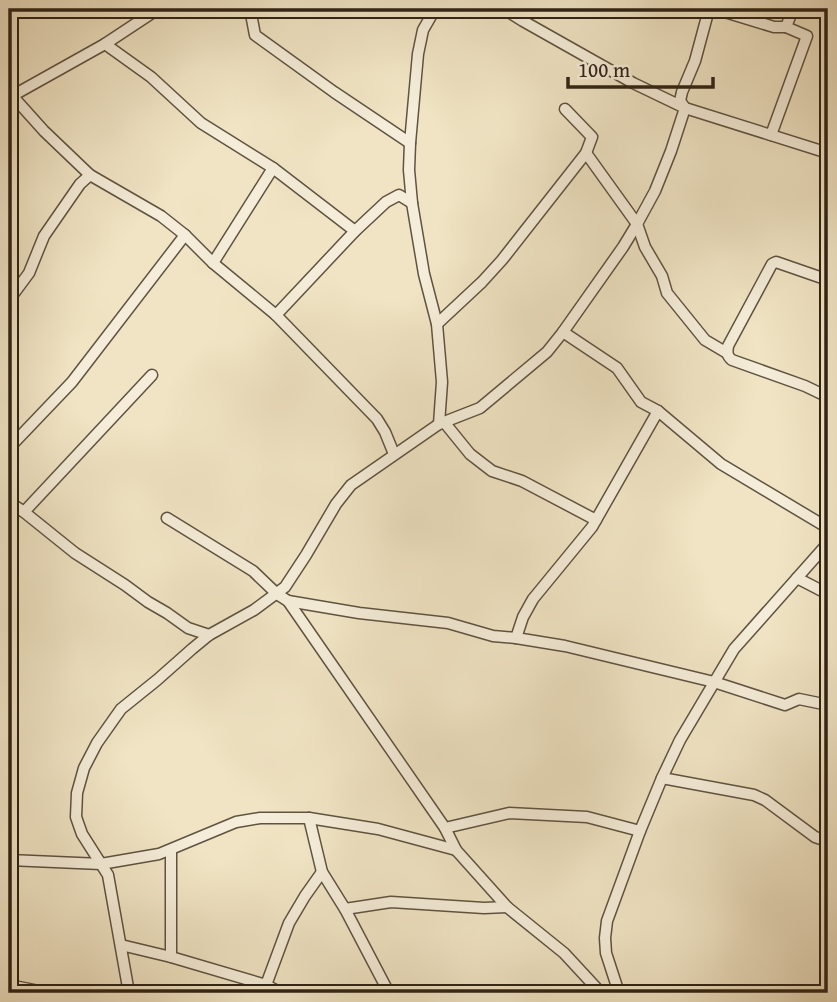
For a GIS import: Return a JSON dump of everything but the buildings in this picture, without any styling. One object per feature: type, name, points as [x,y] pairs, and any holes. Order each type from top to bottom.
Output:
[{"type":"street","points":[[158,9],[105,44],[10,96],[90,175],[161,216],[276,315],[377,419],[394,454]]},
{"type":"street","points":[[244,9],[251,14],[255,35],[410,143]]},
{"type":"street","points":[[435,9],[423,30],[418,54],[409,170],[424,274],[437,324],[442,423],[470,454],[492,471],[522,481],[596,520]]},
{"type":"street","points":[[504,9],[633,83],[685,108],[828,153]]},
{"type":"street","points":[[786,26],[793,9]]},
{"type":"street","points":[[685,108],[680,101],[682,92],[695,61],[708,10],[774,27],[786,26],[807,36],[771,135]]},
{"type":"street","points":[[105,44],[150,77],[201,123],[273,168],[355,231]]},
{"type":"street","points":[[129,993],[108,875],[82,834],[76,817],[77,793],[84,768],[97,743],[121,709],[192,649],[209,635],[254,610],[285,587],[351,485],[442,423],[480,408],[547,352],[637,225],[655,191],[685,108]]},
{"type":"street","points":[[437,324],[502,260],[586,153],[592,137],[565,109]]},
{"type":"street","points":[[586,153],[637,225],[645,247],[662,276],[667,293],[705,340],[727,353],[733,360],[828,397]]},
{"type":"street","points":[[213,263],[273,168]]},
{"type":"street","points":[[9,300],[29,273],[44,236],[80,184],[90,175]]},
{"type":"street","points":[[276,315],[386,202],[399,195],[412,203]]},
{"type":"street","points":[[9,448],[72,382],[185,235]]},
{"type":"street","points":[[727,353],[728,346],[772,264],[776,262],[828,281]]},
{"type":"street","points":[[563,332],[617,369],[641,402],[658,411],[721,464],[828,528]]},
{"type":"street","points":[[24,512],[152,375]]},
{"type":"street","points":[[516,638],[533,599],[596,520],[658,411]]},
{"type":"street","points":[[9,502],[75,553],[148,602],[188,628],[209,635]]},
{"type":"street","points":[[167,517],[253,571],[288,601],[445,828],[456,850],[507,907],[564,953],[601,993]]},
{"type":"street","points":[[619,993],[608,961],[605,938],[611,911],[662,778],[680,740],[734,649],[828,543]]},
{"type":"street","points":[[797,579],[828,594]]},
{"type":"street","points":[[288,601],[359,613],[448,623],[493,636],[565,646],[714,682],[785,705],[799,699],[828,705]]},
{"type":"street","points":[[188,628],[192,649]]},
{"type":"street","points":[[662,778],[754,795],[765,800],[815,837],[828,839]]},
{"type":"street","points":[[445,828],[509,813],[587,817],[640,831]]},
{"type":"street","points":[[9,860],[101,864],[159,854],[236,822],[260,818],[310,818],[395,832],[456,850]]},
{"type":"street","points":[[310,818],[322,872],[345,909],[389,993]]},
{"type":"street","points":[[171,850],[171,957]]},
{"type":"street","points":[[266,985],[289,923],[322,872]]},
{"type":"street","points":[[345,909],[391,902],[507,907]]},
{"type":"street","points":[[121,945],[266,985],[281,993]]},
{"type":"street","points":[[9,985],[49,993]]},
{"type":"street","points":[[417,993],[430,993]]}]
